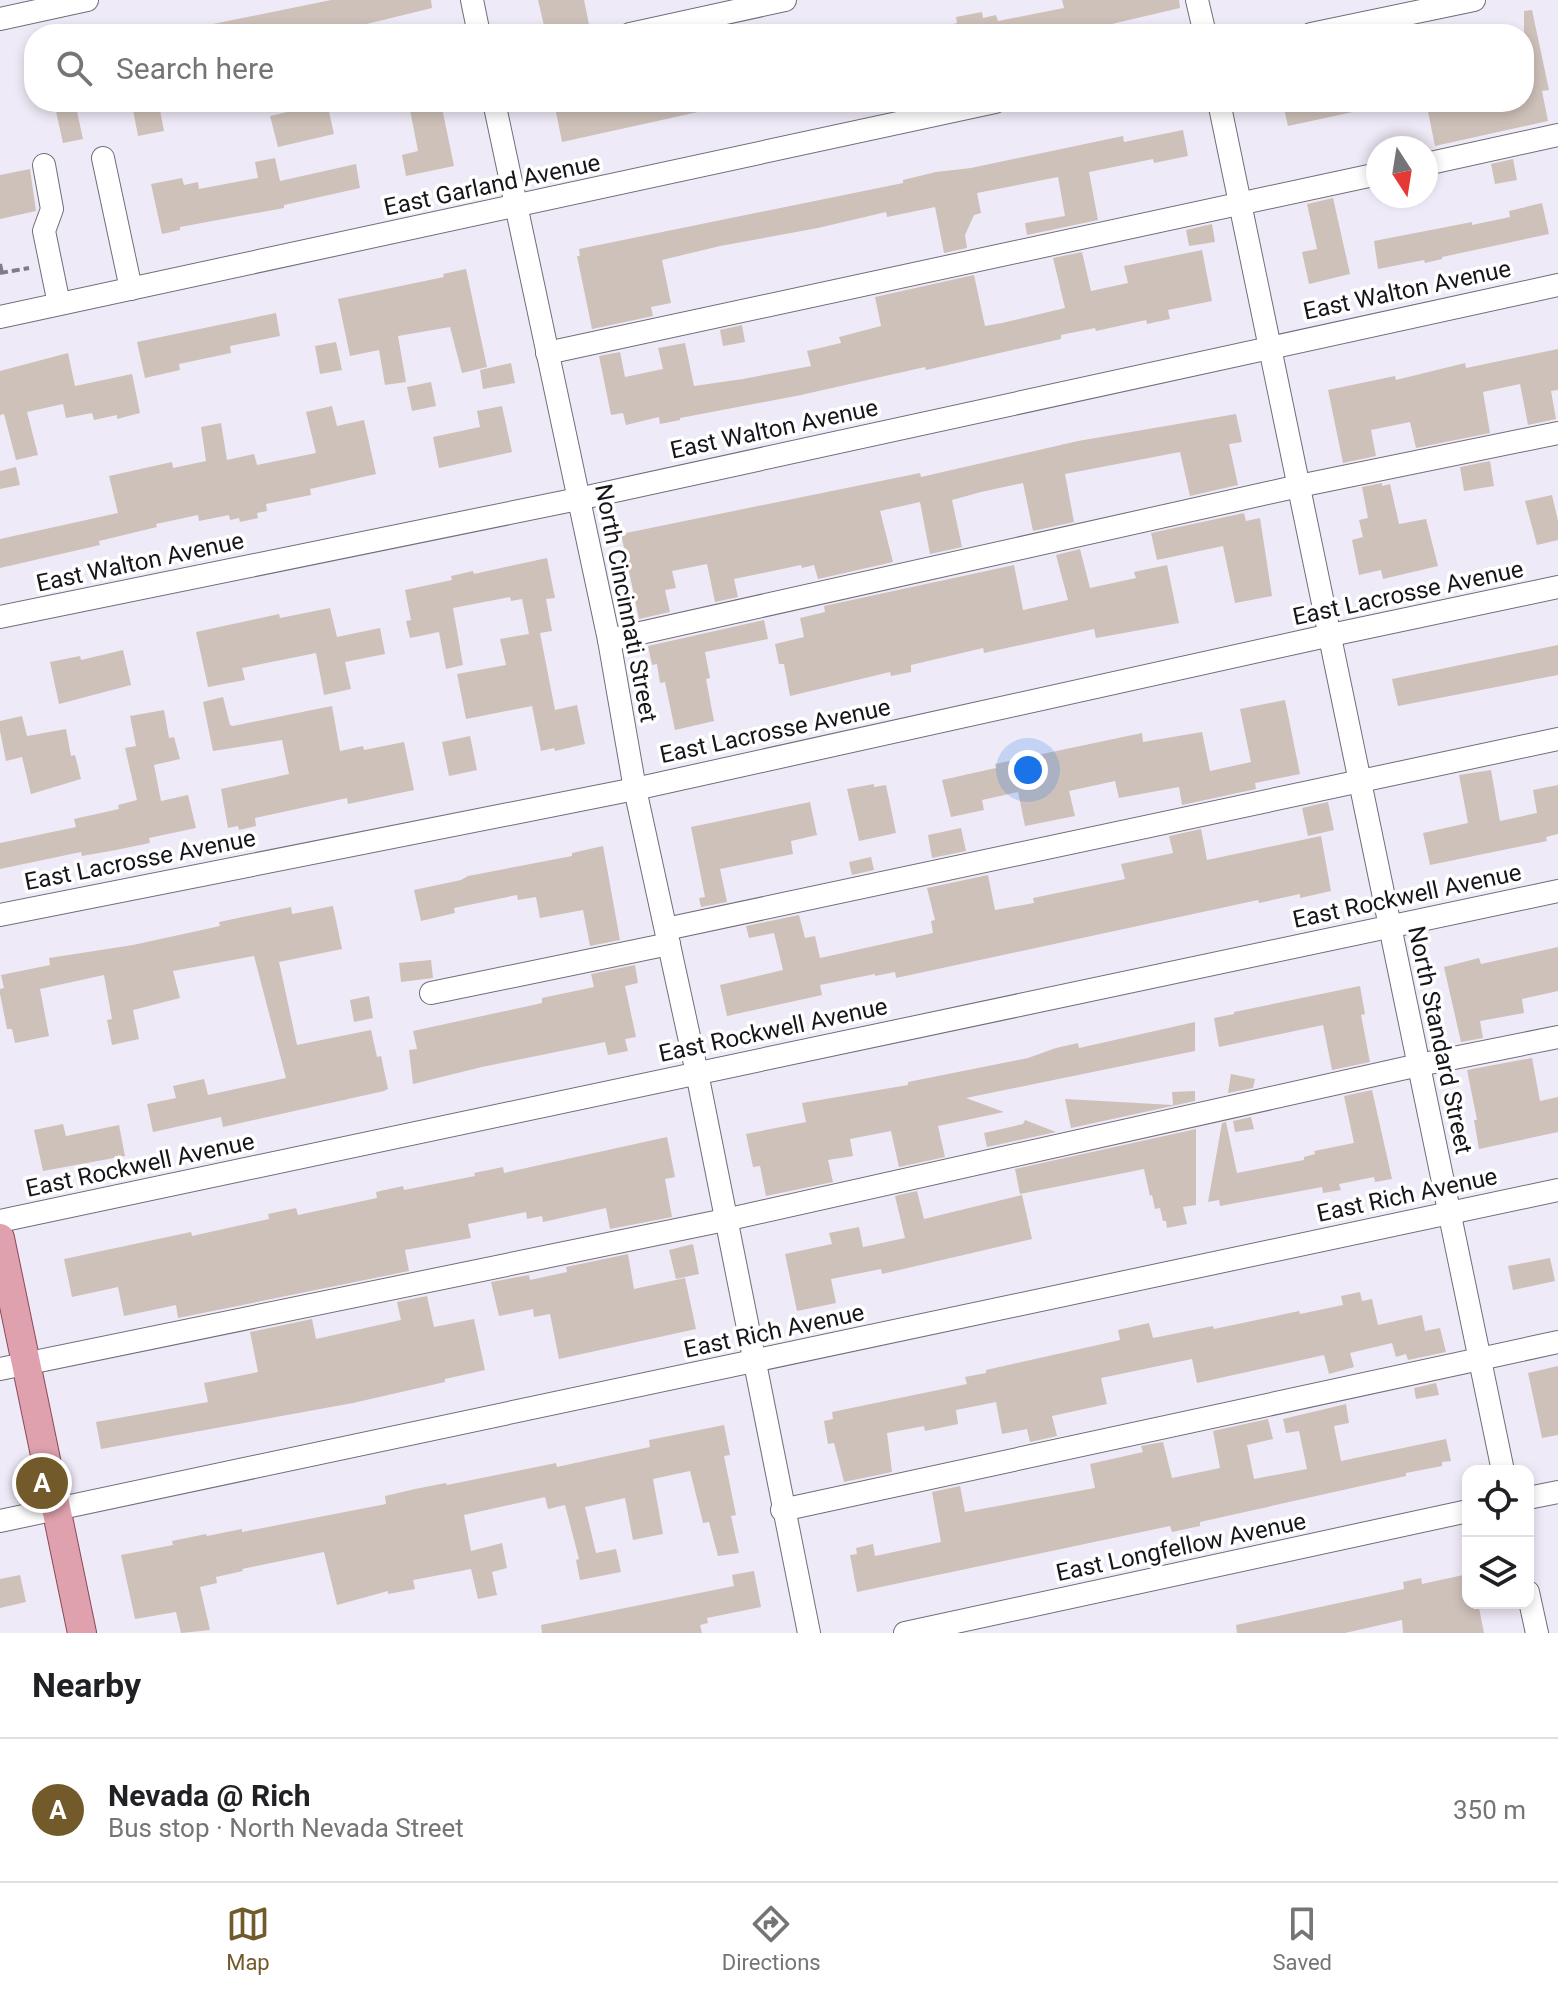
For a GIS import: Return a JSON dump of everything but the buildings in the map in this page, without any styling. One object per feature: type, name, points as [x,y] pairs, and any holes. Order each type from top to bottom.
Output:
[{"type":"main road","points":[[0,1238],[13,1366],[58,1509],[82,1633]]},
{"type":"street","points":[[0,19],[87,0]]},
{"type":"street","points":[[472,0],[477,24]]},
{"type":"street","points":[[676,24],[785,0]]},
{"type":"street","points":[[1197,0],[1203,24]]},
{"type":"street","points":[[1359,24],[1474,0]]},
{"type":"street","name":"North Cincinnati Street","points":[[496,112],[609,640],[635,789],[697,1073],[809,1633]]},
{"type":"street","name":"East Garland Avenue","points":[[0,317],[949,112]]},
{"type":"street","name":"North Standard Street","points":[[1221,112],[1502,1465]]},
{"type":"street","points":[[1438,161],[1558,135]]},
{"type":"street","points":[[103,158],[131,289]]},
{"type":"street","points":[[44,165],[52,209],[44,231],[59,304]]},
{"type":"street","points":[[547,353],[1366,177]]},
{"type":"street","name":"East Walton Avenue","points":[[0,617],[578,499],[1558,285]]},
{"type":"street","points":[[609,640],[1299,486],[1558,433]]},
{"type":"street","name":"East Lacrosse Avenue","points":[[0,915],[635,789],[1558,587]]},
{"type":"street","points":[[431,993],[668,936],[1360,780],[1558,739]]},
{"type":"street","name":"East Rockwell Avenue","points":[[0,1221],[1558,891]]},
{"type":"street","points":[[13,1366],[725,1220],[1419,1065],[1558,1037]]},
{"type":"street","name":"East Rich Avenue","points":[[0,1521],[1558,1190]]},
{"type":"street","points":[[782,1510],[1558,1342]]},
{"type":"street","points":[[1534,1497],[1558,1492]]},
{"type":"street","name":"East Longfellow Avenue","points":[[905,1633],[1462,1512]]},
{"type":"street","points":[[1532,1609],[1537,1633]]},
{"type":"path","points":[[0,264],[1,273],[51,263]]},
{"type":"place","name":"Nevada @ Rich","points":[[42,1483]]}]
